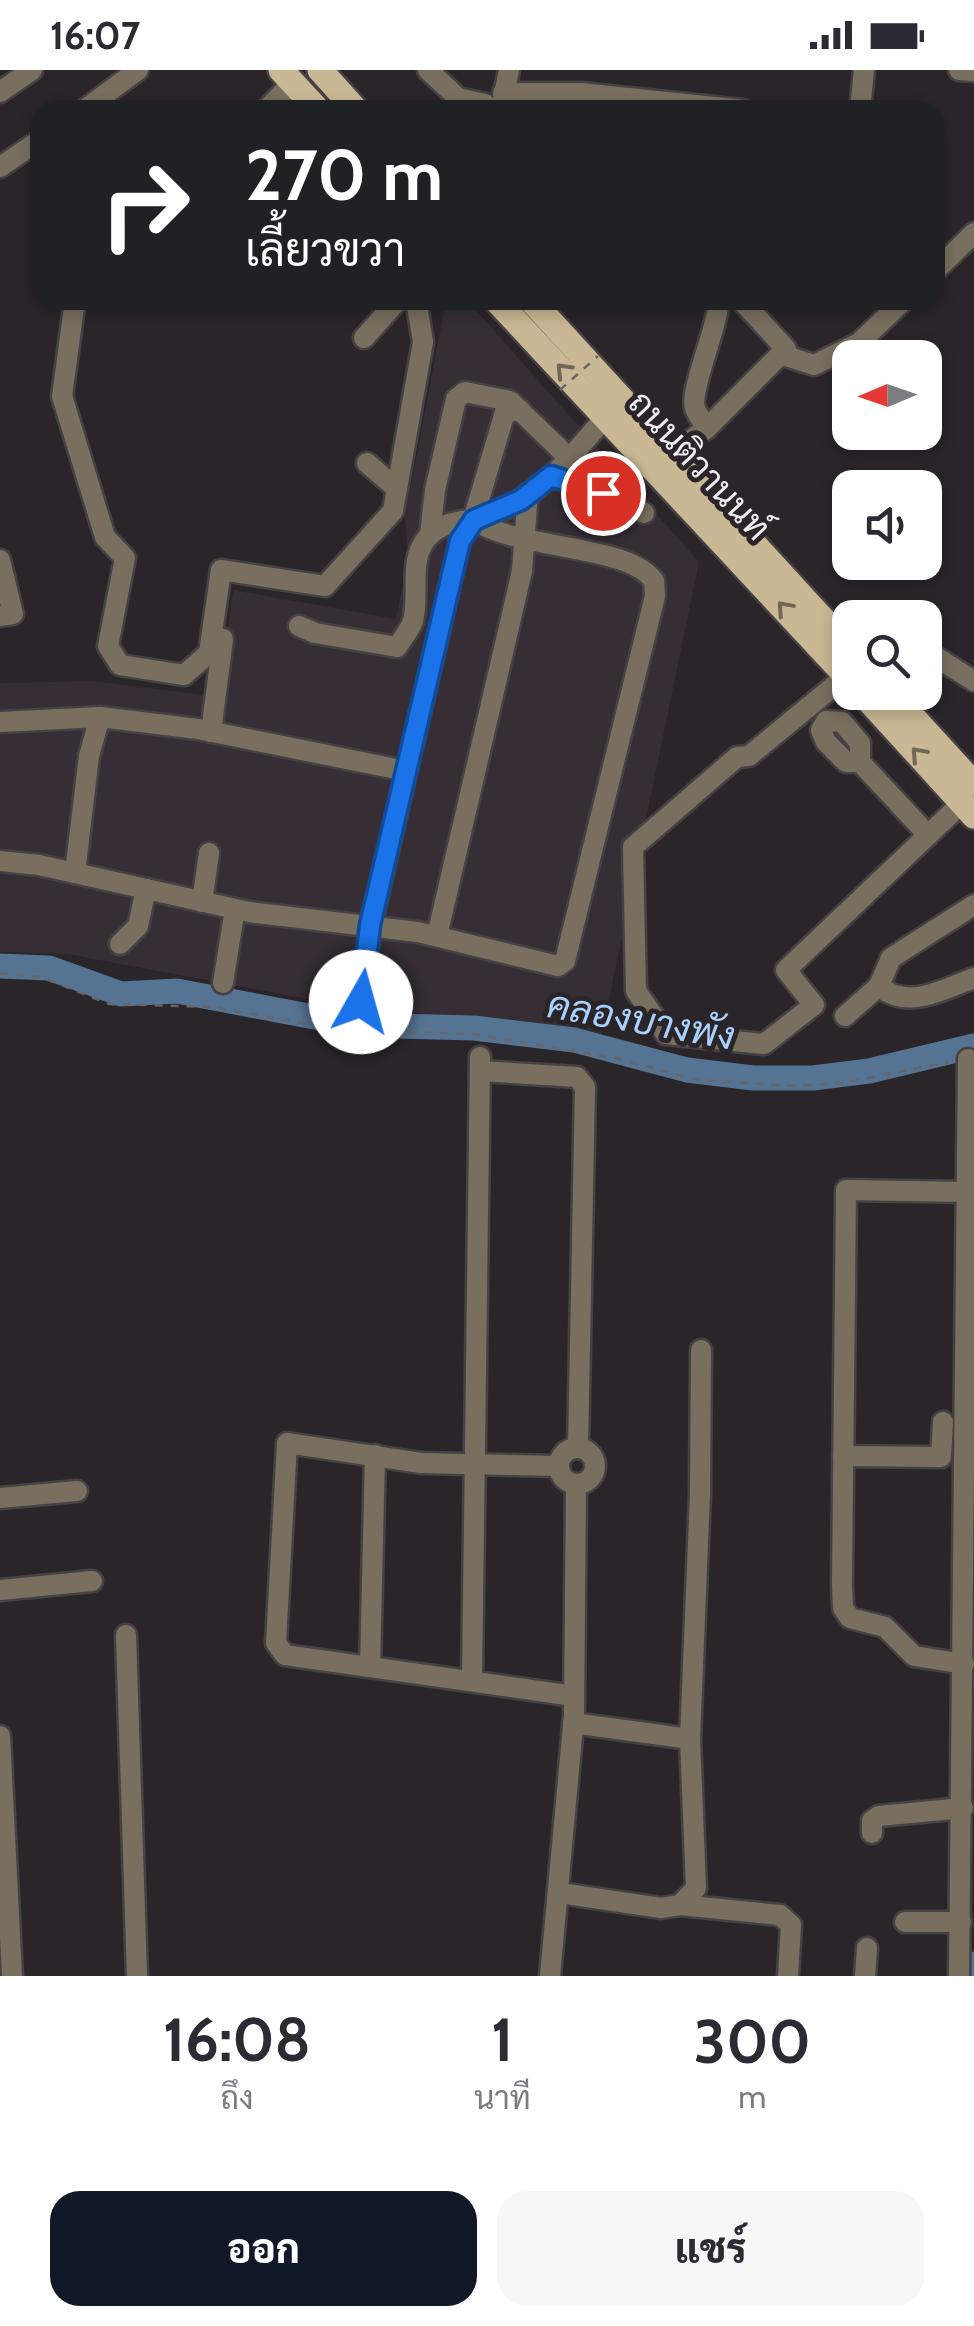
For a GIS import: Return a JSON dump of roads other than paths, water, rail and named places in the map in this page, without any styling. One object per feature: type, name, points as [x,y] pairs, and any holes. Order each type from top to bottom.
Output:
[{"type":"main road","points":[[320,70],[347,100]]},
{"type":"main road","points":[[287,76],[309,100]]},
{"type":"main road","name":"ถนนติวานนท์","points":[[507,310],[618,416],[672,455],[832,629]]},
{"type":"main road","name":"ถนนติวานนท์","points":[[538,310],[618,416],[832,660]]},
{"type":"main road","name":"ถนนติวานนท์","points":[[879,710],[970,801]]},
{"type":"main road","points":[[903,710],[970,801]]},
{"type":"street","points":[[0,92],[32,70]]},
{"type":"street","points":[[98,100],[138,70]]},
{"type":"street","points":[[428,70],[458,98],[477,100]]},
{"type":"street","points":[[497,100],[509,70]]},
{"type":"street","points":[[861,100],[864,70]]},
{"type":"street","points":[[958,70],[974,71]]},
{"type":"street","points":[[272,100],[287,76]]},
{"type":"street","points":[[515,100],[581,93],[648,100]]},
{"type":"street","points":[[0,167],[30,147]]},
{"type":"street","points":[[945,261],[974,234]]},
{"type":"street","points":[[74,310],[62,396],[104,536],[125,558],[108,646],[120,665],[184,675],[209,653],[221,570],[325,586],[393,511],[422,342],[417,310]]},
{"type":"street","points":[[364,338],[389,310]]},
{"type":"street","points":[[707,428],[694,405],[717,310]]},
{"type":"street","points":[[672,455],[707,428],[780,354],[785,344],[752,310]]},
{"type":"street","points":[[780,354],[814,365],[859,343],[894,310]]},
{"type":"street","points":[[430,535],[435,490],[456,399],[465,392],[510,401],[570,459]]},
{"type":"street","points":[[361,1002],[370,925],[456,554],[474,520],[505,412],[520,410]]},
{"type":"street","points":[[299,626],[315,633],[397,647],[413,621],[418,552],[430,535],[442,524],[497,513],[551,476],[618,416]]},
{"type":"street","points":[[367,463],[397,488]]},
{"type":"street","points":[[551,476],[628,502],[644,513]]},
{"type":"street","points":[[437,936],[526,542],[528,493]]},
{"type":"street","points":[[0,861],[75,873],[235,909],[437,936],[558,966],[565,961],[654,596],[654,581],[631,561],[526,542],[474,520]]},
{"type":"street","points":[[0,560],[12,614],[0,616]]},
{"type":"street","points":[[210,732],[224,629]]},
{"type":"street","points":[[942,661],[974,681]]},
{"type":"street","points":[[832,694],[811,705],[750,756],[737,756],[634,847],[636,991],[666,1034],[764,1044],[814,1004],[786,970],[928,835],[970,801]]},
{"type":"street","points":[[811,705],[826,721],[821,730],[826,742],[846,762],[860,762],[928,835]]},
{"type":"street","points":[[0,722],[100,717],[210,732],[406,771]]},
{"type":"street","points":[[75,873],[89,756],[100,717]]},
{"type":"street","points":[[202,902],[210,853]]},
{"type":"street","points":[[120,944],[138,926],[146,889]]},
{"type":"street","points":[[845,1016],[879,986],[891,958],[974,905]]},
{"type":"street","points":[[223,984],[235,909]]},
{"type":"street","points":[[879,986],[890,996],[924,997],[974,978]]},
{"type":"street","points":[[959,1976],[968,1059]]},
{"type":"street","points":[[472,1681],[480,1064],[577,1077],[585,1086],[578,1448]]},
{"type":"street","points":[[964,1664],[914,1656],[885,1627],[846,1614],[843,1456],[846,1190],[968,1192]]},
{"type":"street","points":[[680,1905],[696,1888],[690,1738],[700,1494],[701,1350]]},
{"type":"street","points":[[843,1456],[941,1458],[943,1422]]},
{"type":"street","points":[[559,1466],[421,1463],[287,1443],[276,1643],[285,1655],[574,1696]]},
{"type":"street","points":[[578,1448],[590,1454],[594,1467],[589,1479],[576,1484],[564,1478],[559,1466],[565,1453],[578,1448]]},
{"type":"street","points":[[370,1667],[375,1455]]},
{"type":"street","points":[[550,1976],[573,1724],[576,1484]]},
{"type":"street","points":[[0,1498],[78,1491]]},
{"type":"street","points":[[0,1590],[92,1581]]},
{"type":"street","points":[[126,1635],[137,1976]]},
{"type":"street","points":[[573,1724],[690,1738]]},
{"type":"street","points":[[0,1736],[12,1976]]},
{"type":"street","points":[[872,1832],[872,1821],[879,1816],[963,1808]]},
{"type":"street","points":[[560,1893],[661,1908],[680,1905],[780,1915],[792,1925],[788,1976]]},
{"type":"street","points":[[906,1922],[961,1922]]},
{"type":"street","points":[[865,1976],[867,1948]]},
{"type":"waterway","name":"คลองบางพัง","points":[[0,966],[49,968],[121,994],[177,991],[356,1025],[474,1028],[574,1040],[687,1070],[753,1078],[813,1078],[869,1071],[974,1046]]},
{"type":"waterway","points":[[973,1976],[974,1964]]}]
